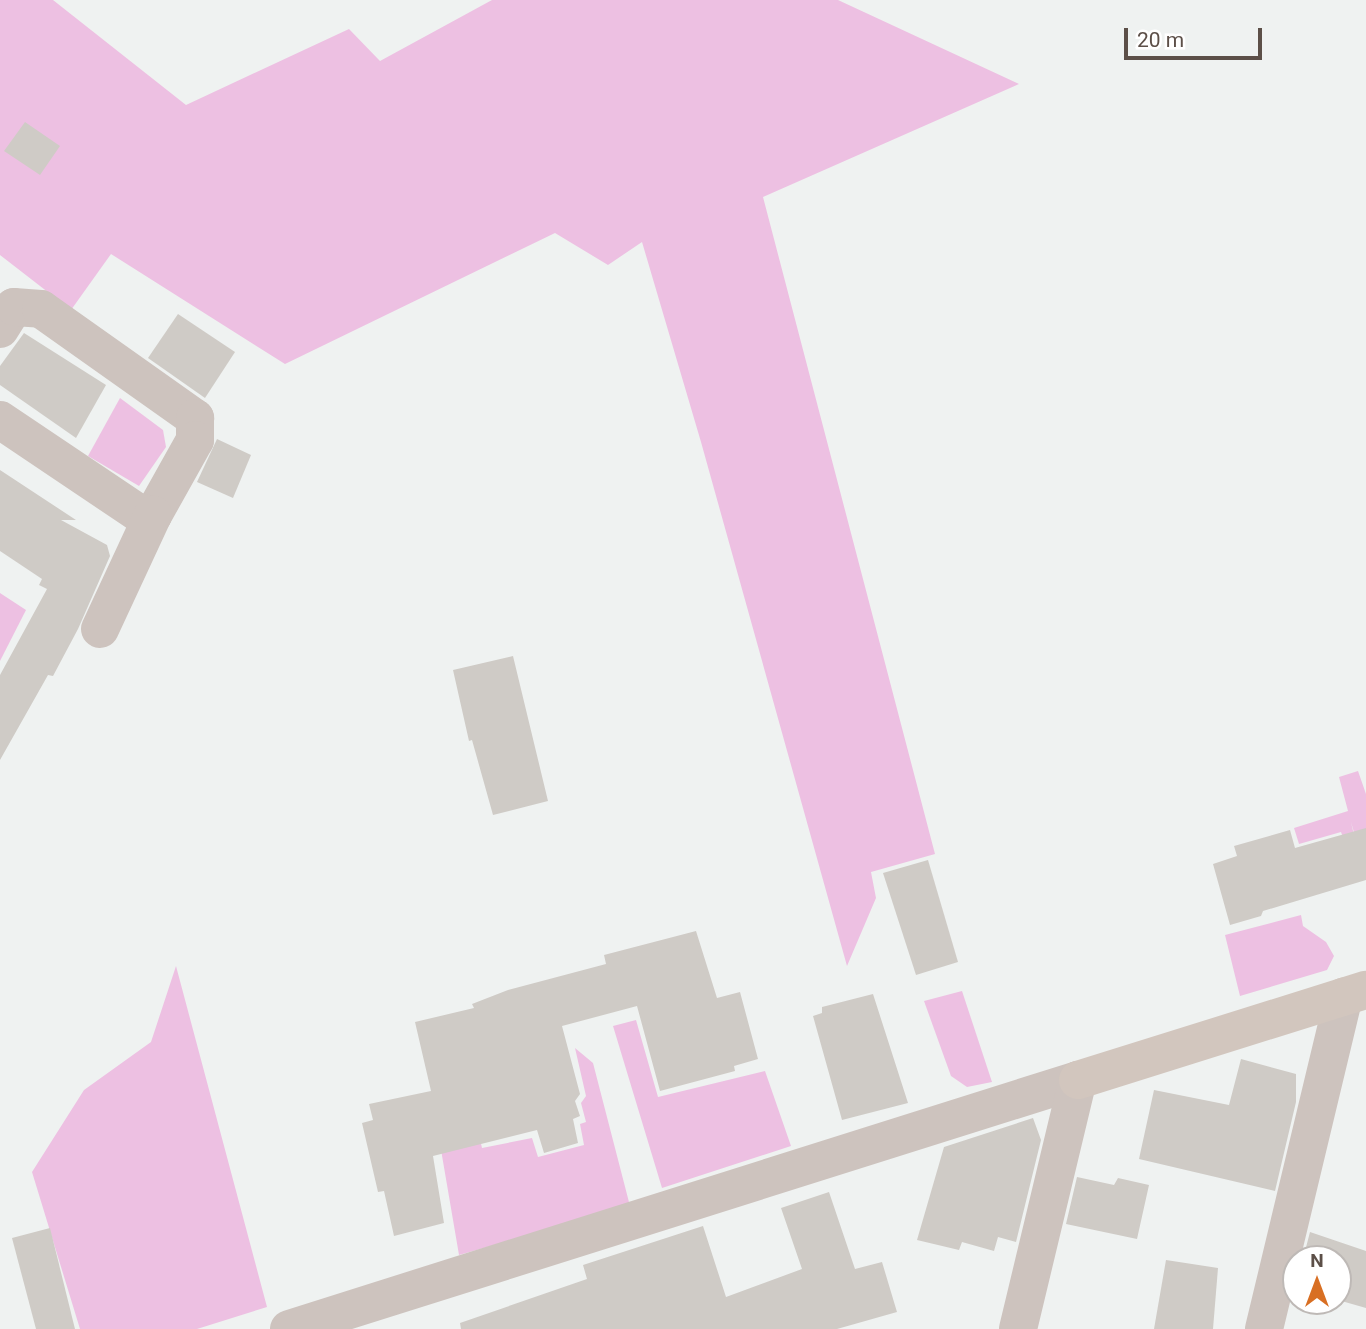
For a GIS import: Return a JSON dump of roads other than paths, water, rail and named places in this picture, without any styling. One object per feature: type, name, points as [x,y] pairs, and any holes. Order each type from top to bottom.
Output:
[{"type":"street","points":[[0,330],[14,307],[41,309],[195,418],[195,440],[153,515],[100,629]]},
{"type":"street","points":[[0,420],[137,512],[153,515]]},
{"type":"street","points":[[289,1329],[1355,993]]},
{"type":"street","points":[[1264,1329],[1355,993]]},
{"type":"street","points":[[1018,1329],[1078,1080]]}]
